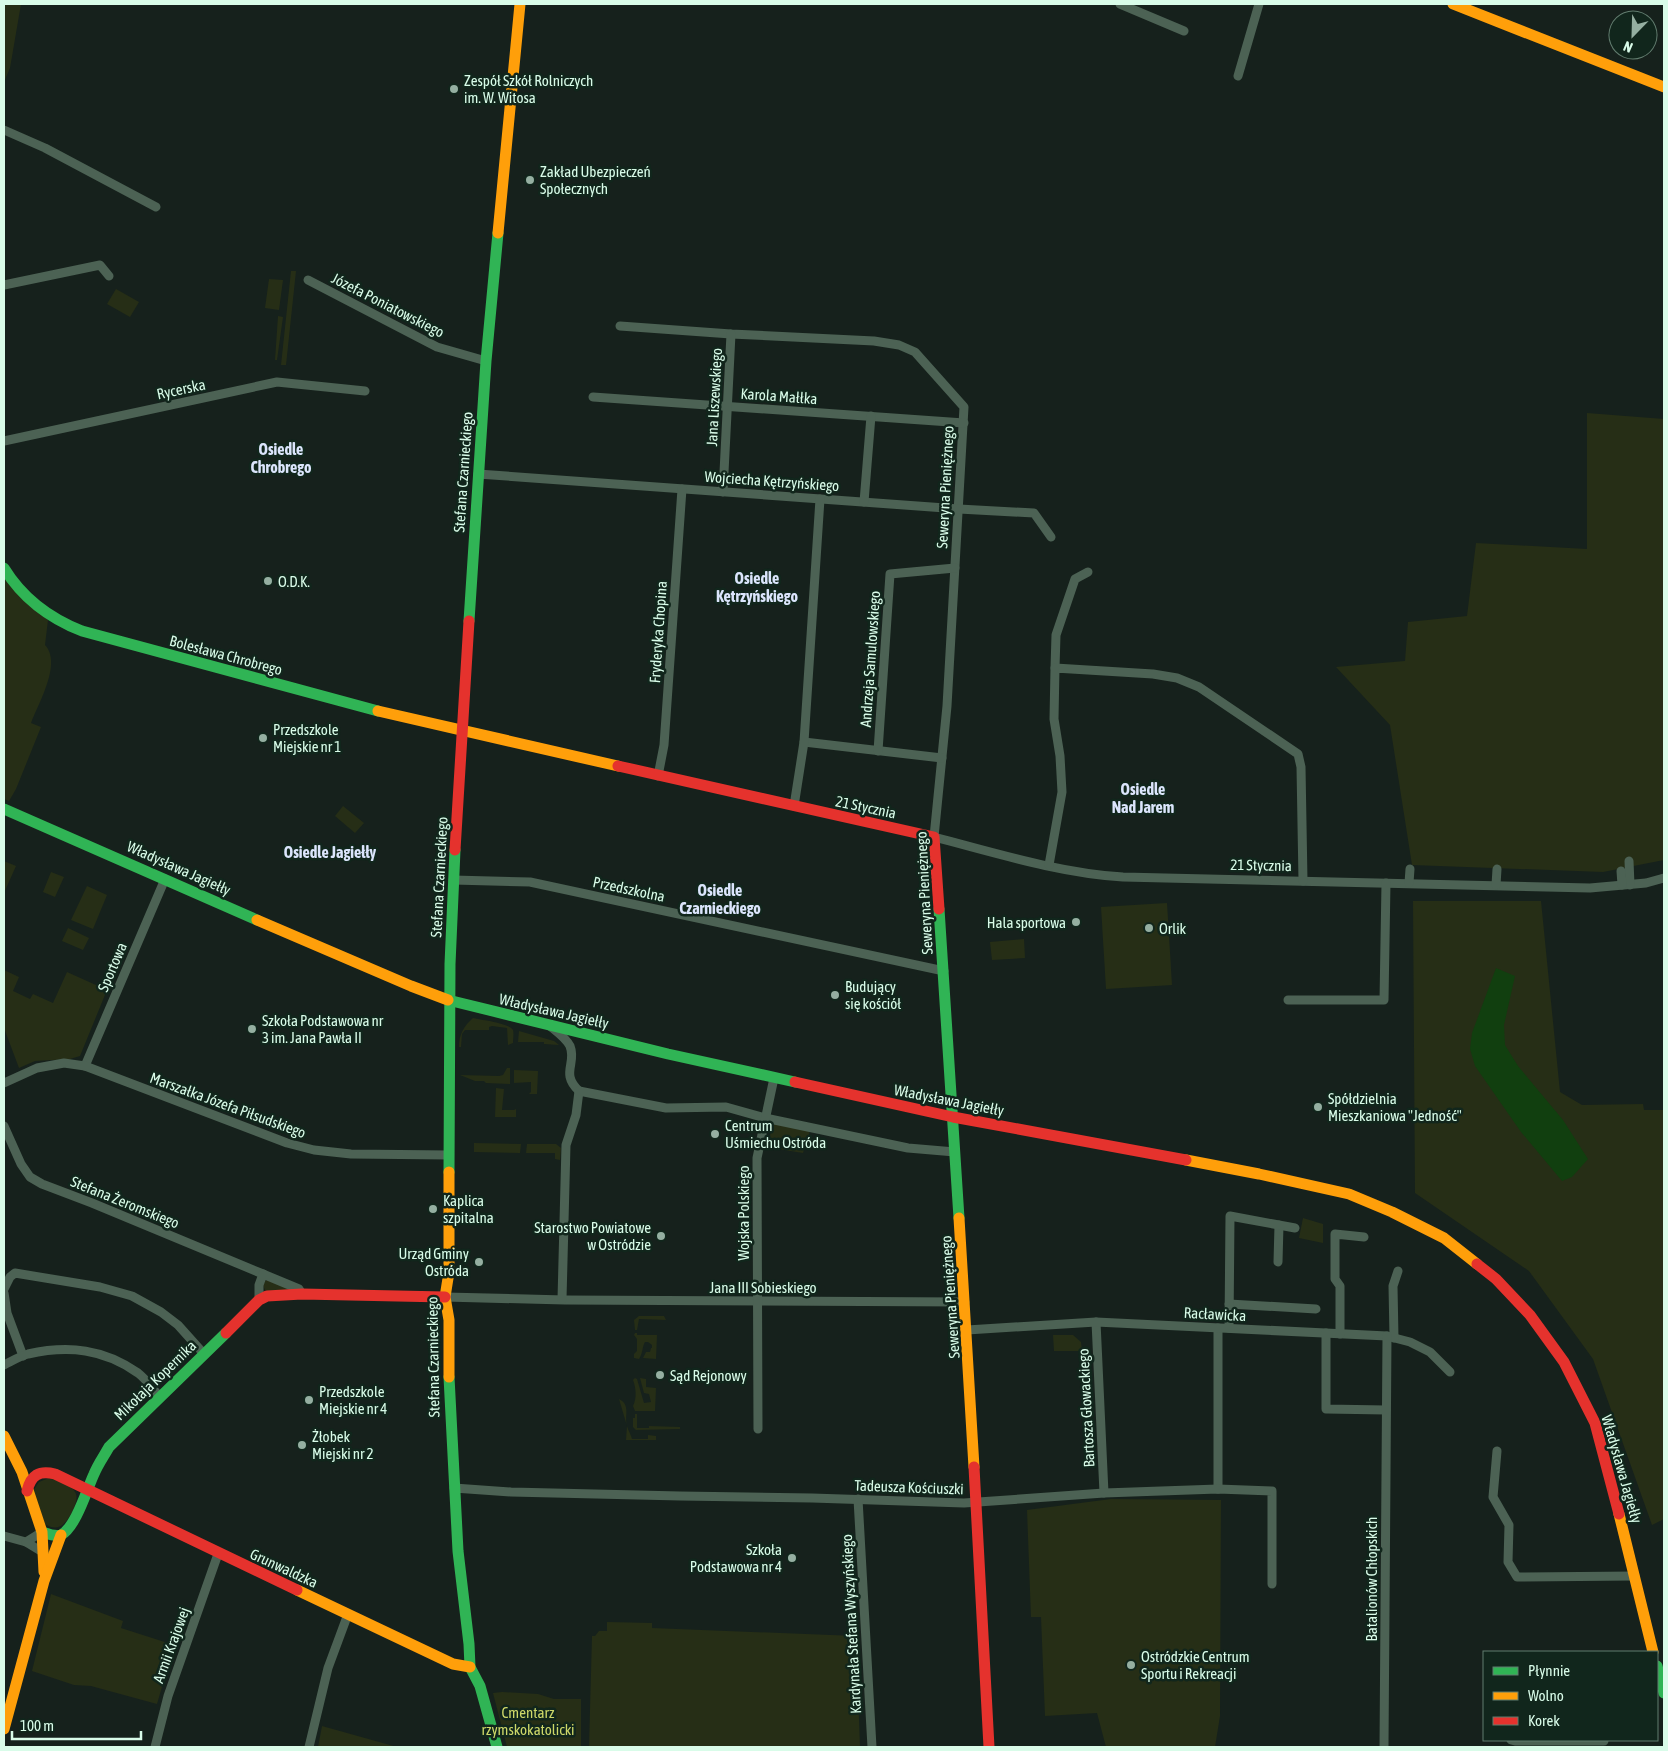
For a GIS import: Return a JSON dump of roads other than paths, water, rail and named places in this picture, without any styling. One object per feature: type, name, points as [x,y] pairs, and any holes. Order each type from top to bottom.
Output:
[{"type":"street","name":"Stefana Czarnieckiego","points":[[497,1747],[480,1686],[470,1668],[458,1551],[449,1399],[449,1320],[445,1297],[449,1272],[450,1001],[453,880],[486,361],[520,4]]},
{"type":"street","points":[[1120,4],[1134,6],[1184,31]]},
{"type":"street","points":[[1238,76],[1259,4]]},
{"type":"street","points":[[1453,4],[1664,87]]},
{"type":"street","points":[[4,130],[45,148],[156,207]]},
{"type":"street","points":[[4,285],[100,265],[109,276]]},
{"type":"street","name":"Józefa Poniatowskiego","points":[[308,280],[437,347],[486,361]]},
{"type":"street","name":"Seweryna Pieniężnego","points":[[620,326],[874,341],[899,345],[915,352],[964,407],[947,706],[934,837],[967,1330],[988,1747]]},
{"type":"street","name":"Jana Liszewskiego","points":[[723,492],[731,334]]},
{"type":"street","name":"Rycerska","points":[[4,441],[277,382],[365,391]]},
{"type":"street","name":"Karola Małłka","points":[[593,396],[964,423]]},
{"type":"street","points":[[864,502],[871,416]]},
{"type":"street","name":"Wojciecha Kętrzyńskiego","points":[[478,474],[1034,513],[1051,537]]},
{"type":"street","name":"Fryderyka Chopina","points":[[658,776],[664,745],[682,489]]},
{"type":"street","points":[[794,806],[804,742],[820,499]]},
{"type":"street","name":"Bolesława Chrobrego","points":[[4,568],[25,597],[60,622],[78,630],[370,709],[463,731]]},
{"type":"street","name":"Andrzeja Samulowskiego","points":[[878,751],[890,574],[955,568]]},
{"type":"street","points":[[1048,865],[1062,792],[1060,756],[1054,719],[1056,635],[1075,579],[1088,572]]},
{"type":"street","points":[[1055,668],[1153,674],[1177,678],[1199,687],[1298,754],[1301,767],[1303,881]]},
{"type":"street","name":"21 Stycznia","points":[[463,731],[1088,873],[1124,877],[1590,888],[1626,885],[1664,878]]},
{"type":"street","name":"Andrzeja Samulowskiego","points":[[804,742],[942,758]]},
{"type":"street","name":"Władysława Jagiełły","points":[[4,808],[450,1001],[668,1054],[953,1117],[1259,1174],[1349,1194],[1392,1212],[1444,1238],[1496,1278],[1530,1315],[1564,1362],[1594,1423],[1635,1576],[1653,1651]]},
{"type":"street","points":[[1626,885],[1629,861]]},
{"type":"street","points":[[1409,883],[1410,868]]},
{"type":"street","points":[[1496,885],[1497,869]]},
{"type":"street","points":[[1621,871],[1626,885]]},
{"type":"street","name":"Sportowa","points":[[85,1066],[165,878]]},
{"type":"street","name":"Przedszkolna","points":[[453,880],[530,882],[944,971]]},
{"type":"street","points":[[1288,1000],[1384,1000],[1386,883]]},
{"type":"street","points":[[548,1024],[570,1046],[569,1075],[571,1083],[579,1091],[666,1108],[726,1107],[765,1118],[908,1148],[955,1152]]},
{"type":"street","name":"Marszałka Józefa Piłsudskiego","points":[[4,1083],[37,1068],[64,1063],[85,1066],[287,1143],[314,1150],[351,1154],[449,1155]]},
{"type":"street","name":"Wojska Polskiego","points":[[758,1429],[757,1158],[774,1078]]},
{"type":"street","points":[[562,1299],[566,1145],[576,1115],[579,1091]]},
{"type":"street","name":"Stefana Żeromskiego","points":[[4,1126],[21,1164],[30,1176],[42,1184],[263,1274]]},
{"type":"street","points":[[1229,1328],[1230,1216],[1295,1228]]},
{"type":"street","points":[[1278,1262],[1279,1225]]},
{"type":"street","points":[[1340,1334],[1340,1286],[1335,1279],[1335,1234],[1364,1237]]},
{"type":"street","name":"Batalionów Chłopskich","points":[[1384,1747],[1386,1410],[1393,1286],[1398,1271]]},
{"type":"street","points":[[23,1356],[7,1313],[4,1291],[10,1277],[15,1273],[100,1287],[132,1296],[178,1325],[204,1354]]},
{"type":"street","points":[[302,1294],[299,1289],[263,1274],[259,1285],[259,1300],[267,1296],[302,1294],[445,1297]]},
{"type":"street","name":"Jana III Sobieskiego","points":[[445,1297],[965,1302]]},
{"type":"street","name":"Mikołaja Kopernika","points":[[86,1491],[109,1447],[259,1300]]},
{"type":"street","points":[[1229,1304],[1316,1309]]},
{"type":"street","name":"Racławicka","points":[[967,1330],[1096,1322],[1390,1337],[1410,1342],[1430,1352],[1450,1372]]},
{"type":"street","name":"Bartosza Głowackiego","points":[[1096,1322],[1104,1494]]},
{"type":"street","points":[[1218,1328],[1218,1489]]},
{"type":"street","points":[[1326,1333],[1326,1409],[1386,1410]]},
{"type":"street","points":[[4,1365],[23,1356],[62,1349],[87,1350],[115,1360],[140,1374],[159,1396]]},
{"type":"street","points":[[4,1436],[25,1480],[27,1491],[42,1532],[44,1582]]},
{"type":"street","points":[[1497,1451],[1493,1497],[1509,1525],[1508,1562],[1517,1577],[1635,1576]]},
{"type":"street","points":[[4,1728],[44,1582],[61,1535],[67,1530],[86,1491],[55,1474],[41,1472],[15,1458]]},
{"type":"street","points":[[27,1491],[32,1477],[41,1472]]},
{"type":"street","name":"Tadeusza Kościuszki","points":[[454,1488],[508,1492],[977,1503],[1104,1494],[1218,1489],[1272,1491],[1272,1584]]},
{"type":"street","name":"Grunwaldzka","points":[[86,1491],[437,1658],[470,1668]]},
{"type":"street","name":"Kardynała Stefana Wyszyńskiego","points":[[858,1499],[872,1747]]},
{"type":"street","points":[[42,1532],[61,1535]]},
{"type":"street","points":[[26,1542],[42,1532]]},
{"type":"street","points":[[4,1536],[26,1542],[44,1553]]},
{"type":"street","name":"Armii Krajowej","points":[[155,1747],[168,1696],[218,1554]]},
{"type":"street","points":[[309,1747],[328,1668],[348,1614]]},
{"type":"street","points":[[1658,1670],[1664,1693]]},
{"type":"place","name":"Zespół Szkół Rolniczych im. W. Witosa","points":[[454,89]]},
{"type":"place","name":"Zakład Ubezpieczeń Społecznych","points":[[530,180]]},
{"type":"place","name":"O.D.K.","points":[[268,581]]},
{"type":"place","name":"Przedszkole Miejskie nr 1","points":[[263,738]]},
{"type":"place","name":"Hala sportowa","points":[[1076,922]]},
{"type":"place","name":"Orlik","points":[[1149,928]]},
{"type":"place","name":"Budujący się kościół","points":[[835,995]]},
{"type":"place","name":"Szkoła Podstawowa nr 3 im. Jana Pawła II","points":[[252,1029]]},
{"type":"place","name":"Spółdzielnia Mieszkaniowa \"Jedność\"","points":[[1318,1107]]},
{"type":"place","name":"Centrum Uśmiechu Ostróda","points":[[715,1134]]},
{"type":"place","name":"Kaplica szpitalna","points":[[433,1209]]},
{"type":"place","name":"Starostwo Powiatowe w Ostródzie","points":[[661,1236]]},
{"type":"place","name":"Urząd Gminy Ostróda","points":[[479,1262]]},
{"type":"place","name":"Sąd Rejonowy","points":[[660,1375]]},
{"type":"place","name":"Przedszkole Miejskie nr 4","points":[[309,1400]]},
{"type":"place","name":"Żłobek Miejski nr 2","points":[[302,1445]]},
{"type":"place","name":"Szkoła Podstawowa nr 4","points":[[792,1558]]},
{"type":"place","name":"Ostródzkie Centrum Sportu i Rekreacji","points":[[1131,1665]]},
{"type":"district","name":"Osiedle Chrobrego","points":[[281,458]]},
{"type":"district","name":"Osiedle Kętrzyńskiego","points":[[757,587]]},
{"type":"district","name":"Osiedle Nad Jarem","points":[[1143,798]]},
{"type":"district","name":"Osiedle Jagiełły","points":[[330,852]]},
{"type":"district","name":"Osiedle Czarnieckiego","points":[[720,899]]},
{"type":"park label","name":"Cmentarz rzymskokatolicki","points":[[528,1720]]}]
